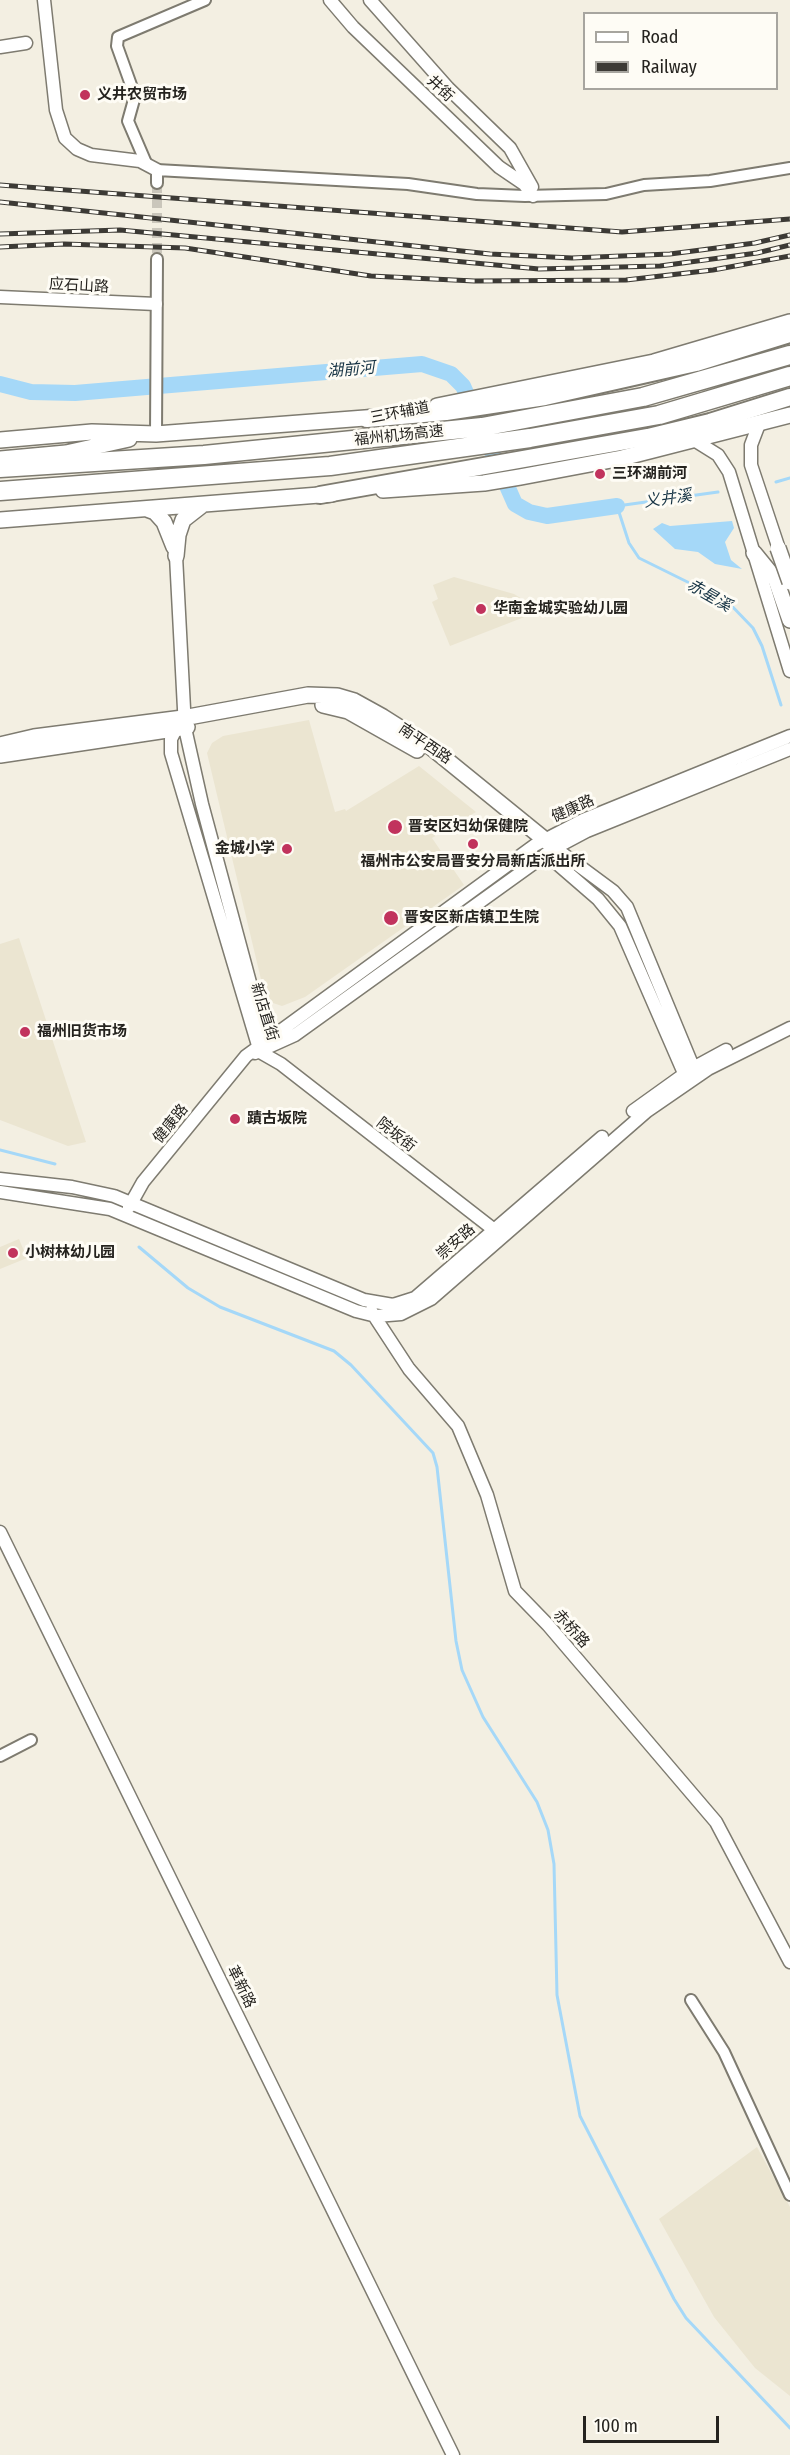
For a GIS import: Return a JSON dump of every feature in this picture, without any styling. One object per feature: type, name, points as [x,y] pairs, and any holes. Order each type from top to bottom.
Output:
[{"type":"highway","points":[[366,419],[484,402],[545,397],[696,363],[790,334]]},
{"type":"highway","name":"福州机场高速","points":[[0,468],[204,455],[482,427],[643,397],[790,355]]},
{"type":"highway","name":"福州机场高速","points":[[0,491],[330,466],[530,438],[659,415],[790,376]]},
{"type":"highway","points":[[320,495],[508,463],[710,422],[790,397]]},
{"type":"main road","points":[[484,402],[654,362],[790,322]]},
{"type":"main road","points":[[0,520],[484,483],[622,458],[790,415]]},
{"type":"main road","name":"三环辅道","points":[[0,440],[92,432],[156,434],[366,419]]},
{"type":"main road","points":[[0,459],[66,453],[156,434]]},
{"type":"main road","points":[[176,556],[178,535],[183,520],[204,505]]},
{"type":"main road","points":[[147,509],[155,512],[164,522],[171,536],[176,556]]},
{"type":"main road","points":[[778,548],[790,584]]},
{"type":"main road","points":[[754,553],[776,580],[790,620]]},
{"type":"main road","name":"南平西路","points":[[0,755],[181,725],[308,695],[345,698],[384,717],[439,752],[545,846]]},
{"type":"main road","name":"南平西路","points":[[0,745],[34,737],[181,725]]},
{"type":"street","points":[[44,0],[56,110],[65,138],[77,149],[91,156],[146,163]]},
{"type":"street","points":[[205,0],[126,32],[116,41],[135,96],[128,116],[129,126],[146,163],[157,176],[408,184],[477,194],[535,195],[606,194],[653,184],[710,181],[790,168]]},
{"type":"street","name":"井街","points":[[330,0],[400,72],[499,167],[524,184],[535,195]]},
{"type":"street","name":"井街","points":[[370,0],[448,88],[510,148],[535,195]]},
{"type":"street","points":[[0,47],[26,43]]},
{"type":"street","points":[[156,434],[154,403],[157,259]]},
{"type":"street","name":"应石山路","points":[[0,297],[156,304]]},
{"type":"street","points":[[759,424],[750,453],[760,494],[778,548]]},
{"type":"street","points":[[694,440],[718,454],[727,466],[790,671]]},
{"type":"street","name":"新店直街","points":[[176,556],[181,725],[264,1047]]},
{"type":"street","name":"新店直街","points":[[181,725],[171,739],[171,753],[264,1047],[280,1064]]},
{"type":"street","name":"健康路","points":[[127,1215],[143,1182],[246,1056],[264,1047],[583,820],[790,736]]},
{"type":"street","name":"健康路","points":[[545,846],[790,749]]},
{"type":"street","name":"南平西路","points":[[545,846],[613,891],[627,907],[690,1074]]},
{"type":"street","name":"南平西路","points":[[545,846],[620,926],[690,1074]]},
{"type":"street","name":"崇安路","points":[[0,1179],[59,1185],[105,1193],[132,1202],[364,1300],[387,1305],[415,1298],[628,1115],[690,1074],[790,1020]]},
{"type":"street","name":"崇安路","points":[[0,1192],[76,1202],[127,1215],[356,1311],[373,1315],[401,1314],[431,1299],[616,1135],[690,1074],[790,1028]]},
{"type":"street","name":"院坂街","points":[[280,1064],[493,1229]]},
{"type":"street","name":"赤桥路","points":[[364,1300],[409,1369],[458,1426],[487,1496],[515,1591],[548,1625],[721,1829],[790,1962]]},
{"type":"street","name":"革新路","points":[[0,1532],[453,2455]]},
{"type":"street","points":[[0,1756],[31,1740]]},
{"type":"street","points":[[691,2000],[724,2052],[790,2195]]},
{"type":"shaded area","name":"华南金城实验幼儿园","points":[[454,577],[514,594],[527,602],[527,616],[450,646],[432,602],[438,599],[433,585]]},
{"type":"shaded area","name":"金城小学","points":[[309,720],[335,812],[345,809],[346,811],[419,766],[476,812],[432,838],[464,885],[305,997],[282,1006],[270,1002],[264,992],[207,753],[212,743],[223,736]]},
{"type":"shaded area","name":"福州旧货市场","points":[[19,938],[86,1142],[68,1146],[0,1120],[0,944]]},
{"type":"shaded area","name":"小树林幼儿园","points":[[19,1239],[27,1258],[0,1269],[0,1247]]},
{"type":"shaded area","points":[[757,2147],[790,2207],[790,2396],[755,2368],[714,2317],[659,2219]]},
{"type":"water","points":[[732,521],[734,528],[725,542],[731,560],[742,569],[715,564],[698,552],[675,549],[653,529],[662,523],[670,526]]},
{"type":"waterway","name":"湖前河","points":[[0,384],[31,392],[75,393],[422,364],[451,374],[463,386],[515,504],[529,512],[547,516],[617,506]]},
{"type":"waterway","name":"义井溪","points":[[776,482],[790,478]]},
{"type":"waterway","name":"赤星溪","points":[[718,492],[617,506],[629,543],[639,558],[728,602],[753,628],[762,646],[781,705]]},
{"type":"waterway","points":[[0,1150],[55,1164]]},
{"type":"waterway","points":[[139,1247],[188,1288],[220,1307],[334,1351],[351,1365],[433,1453],[437,1467],[456,1641],[462,1670],[483,1717],[537,1802],[548,1830],[554,1864],[557,1995],[580,2116],[686,2318],[790,2428]]},
{"type":"tunnel","points":[[157,183],[157,259]]},
{"type":"railway","points":[[0,185],[622,232],[790,219]]},
{"type":"railway","points":[[0,202],[490,254],[572,258],[670,254],[755,243],[790,235]]},
{"type":"railway","points":[[0,234],[120,230],[539,269],[660,266],[757,253],[790,245]]},
{"type":"railway","points":[[0,247],[64,244],[185,248],[371,276],[474,281],[626,280],[713,270],[790,256]]},
{"type":"place","name":"义井农贸市场","points":[[85,95]]},
{"type":"place","name":"三环湖前河","points":[[600,474]]},
{"type":"place","name":"华南金城实验幼儿园","points":[[481,609]]},
{"type":"place","name":"晋安区妇幼保健院","points":[[395,827]]},
{"type":"place","name":"福州市公安局晋安分局新店派出所","points":[[473,844]]},
{"type":"place","name":"金城小学","points":[[287,849]]},
{"type":"place","name":"晋安区新店镇卫生院","points":[[391,918]]},
{"type":"place","name":"福州旧货市场","points":[[25,1032]]},
{"type":"place","name":"蹟古坂院","points":[[235,1119]]},
{"type":"place","name":"小树林幼儿园","points":[[13,1253]]}]
